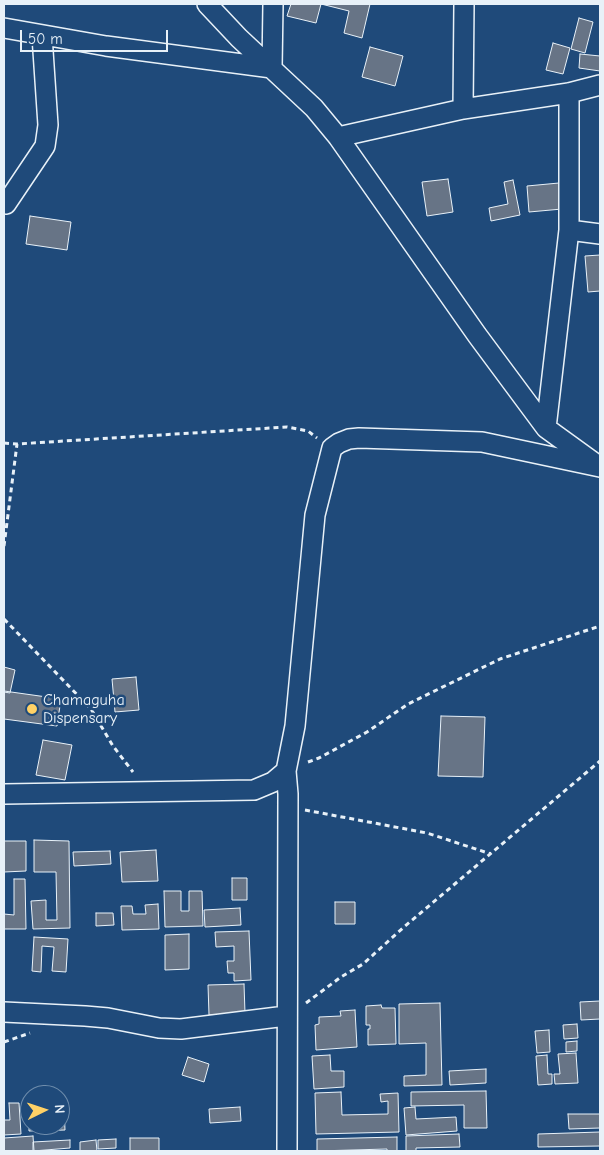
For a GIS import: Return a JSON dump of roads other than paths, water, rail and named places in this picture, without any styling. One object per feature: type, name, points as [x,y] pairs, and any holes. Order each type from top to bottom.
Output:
[{"type":"street","points":[[207,4],[239,38],[314,108],[338,137],[477,335],[546,428],[600,467],[482,442],[349,438],[332,448],[315,515],[295,726],[286,771],[287,1151]]},
{"type":"street","points":[[272,68],[273,4]]},
{"type":"street","points":[[464,4],[464,109]]},
{"type":"street","points":[[4,28],[106,46],[272,68]]},
{"type":"street","points":[[6,204],[45,146],[48,125],[42,36]]},
{"type":"street","points":[[338,137],[464,109],[569,93],[600,85]]},
{"type":"street","points":[[546,428],[569,230],[569,93]]},
{"type":"street","points":[[569,230],[600,234]]},
{"type":"street","points":[[4,794],[254,790],[273,782],[286,771]]},
{"type":"street","points":[[4,1012],[108,1018],[159,1028],[181,1029],[286,1016]]},
{"type":"place","name":"Chamaguha Dispensary","points":[[32,709]]}]
